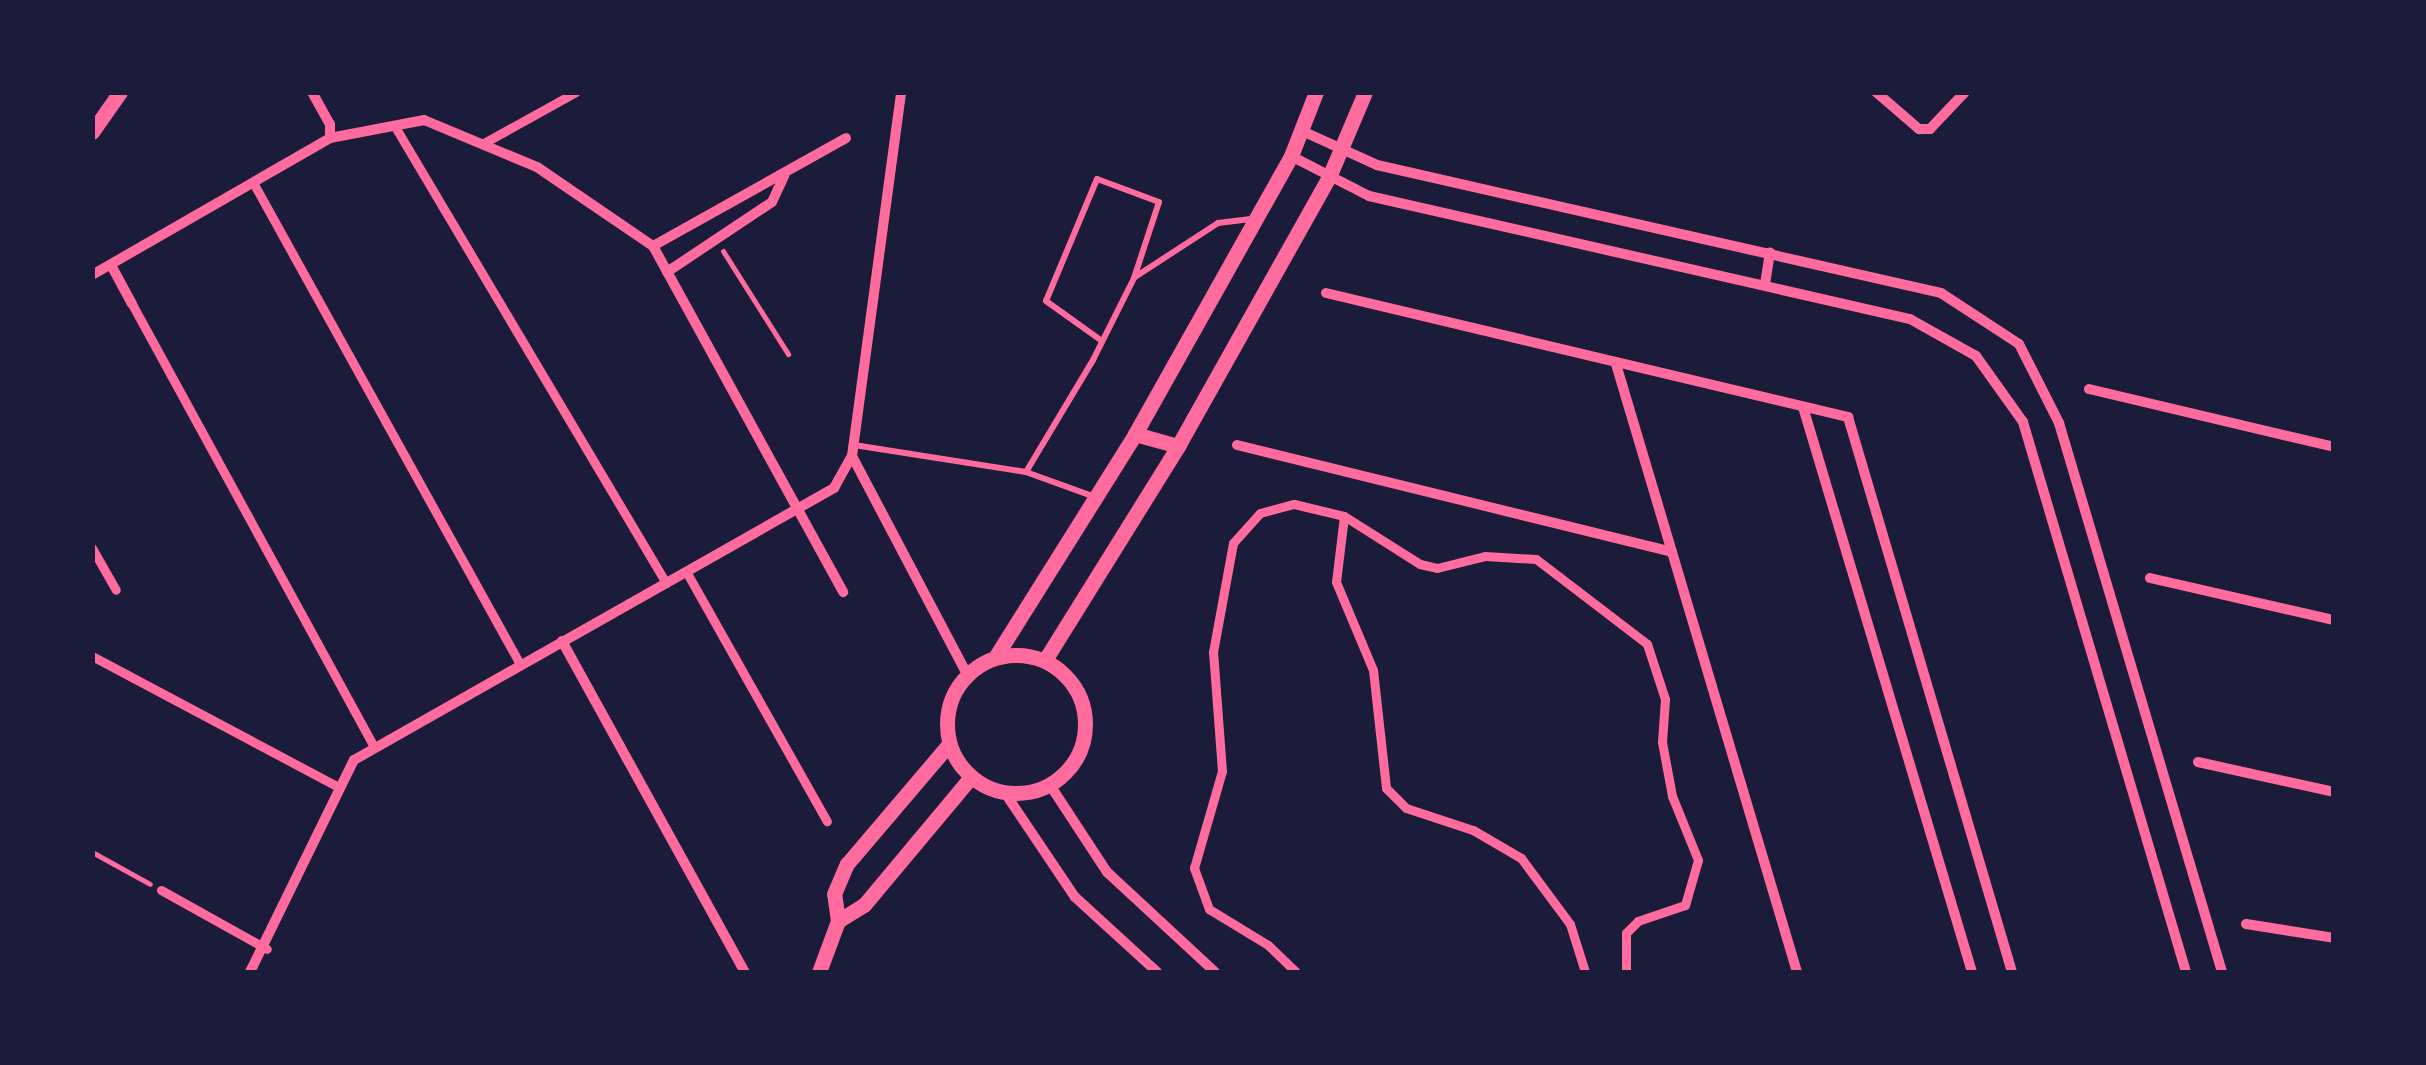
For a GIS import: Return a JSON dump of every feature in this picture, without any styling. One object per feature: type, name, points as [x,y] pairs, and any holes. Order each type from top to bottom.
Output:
[{"type":"street","points":[[92,132],[120,92]]},
{"type":"street","points":[[312,92],[330,124],[330,138]]},
{"type":"street","points":[[482,144],[576,92]]},
{"type":"street","points":[[250,972],[267,949],[337,786],[373,745],[798,512],[834,488],[853,450],[901,92]]},
{"type":"street","points":[[819,972],[838,921],[834,894],[848,864],[949,744],[952,694],[967,674],[996,656],[1135,434],[1290,156],[1316,92]]},
{"type":"street","points":[[1045,660],[1178,446],[1329,178],[1365,92]]},
{"type":"street","points":[[1876,92],[1919,129],[1930,130],[1965,92]]},
{"type":"street","points":[[92,275],[255,186],[330,138],[424,120],[536,166],[653,246],[843,592]]},
{"type":"street","points":[[394,125],[666,583]]},
{"type":"street","points":[[1300,130],[1377,165],[1941,292],[1998,326],[2034,368],[2059,423],[2222,972]]},
{"type":"street","points":[[653,246],[754,185],[784,176],[846,138]]},
{"type":"street","points":[[1290,156],[1369,196],[1764,284],[1943,333],[1976,356],[2014,404],[2186,972]]},
{"type":"street","points":[[666,272],[772,202],[784,176]]},
{"type":"street","points":[[255,186],[520,664]]},
{"type":"street","points":[[1764,284],[1770,252]]},
{"type":"street","points":[[110,265],[373,745]]},
{"type":"street","points":[[1326,293],[1848,417],[2012,972]]},
{"type":"street","points":[[1616,364],[1797,972]]},
{"type":"street","points":[[2088,390],[2334,446]]},
{"type":"street","points":[[1803,407],[1972,972]]},
{"type":"street","points":[[1135,434],[1178,446]]},
{"type":"street","points":[[1237,445],[1672,552]]},
{"type":"street","points":[[853,450],[967,674]]},
{"type":"street","points":[[1296,972],[1268,945],[1209,909],[1194,868],[1222,771],[1213,652],[1232,543],[1250,520],[1294,504],[1344,516],[1420,564],[1437,568],[1484,556],[1536,558],[1647,644],[1665,699],[1662,742],[1672,796],[1698,860],[1685,905],[1638,922],[1626,933],[1626,972]]},
{"type":"street","points":[[1344,516],[1336,582],[1373,670],[1386,788],[1406,808],[1473,830],[1521,858],[1564,913],[1585,972]]},
{"type":"street","points":[[92,548],[116,590]]},
{"type":"street","points":[[687,572],[827,821]]},
{"type":"street","points":[[2150,578],[2334,620]]},
{"type":"street","points":[[562,641],[745,972]]},
{"type":"street","points":[[92,656],[337,786]]},
{"type":"street","points":[[996,656],[1045,660],[1080,696],[1086,721],[1070,769],[1050,786],[1005,793]]},
{"type":"street","points":[[949,744],[971,777],[1005,793],[1075,897],[1157,972]]},
{"type":"street","points":[[2198,762],[2334,792]]},
{"type":"street","points":[[838,921],[864,905],[971,777]]},
{"type":"street","points":[[1050,786],[1106,872],[1216,972]]},
{"type":"street","points":[[161,890],[267,949]]},
{"type":"street","points":[[2246,924],[2334,938]]},
{"type":"lane","points":[[1026,472],[1102,341],[1134,278],[1159,202],[1097,179],[1046,300],[1102,341]]},
{"type":"lane","points":[[1134,278],[1218,223],[1256,218]]},
{"type":"lane","points":[[853,450],[1026,472],[1096,497]]},
{"type":"path","points":[[715,239],[788,354]]},
{"type":"path","points":[[92,852],[161,890]]}]
